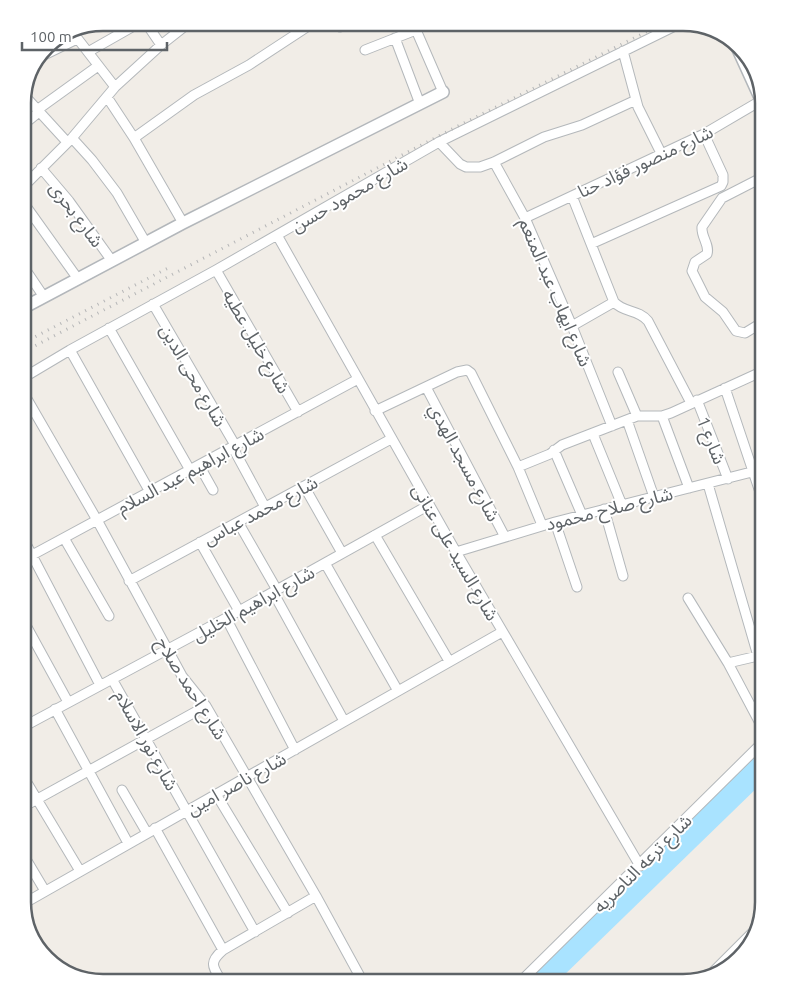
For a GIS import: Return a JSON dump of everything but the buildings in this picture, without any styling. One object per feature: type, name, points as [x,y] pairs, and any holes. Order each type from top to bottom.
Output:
[{"type":"street","points":[[88,52],[124,31]]},
{"type":"street","points":[[152,31],[161,45]]},
{"type":"street","points":[[31,179],[69,140],[115,87],[178,31]]},
{"type":"street","points":[[365,50],[395,38],[406,31]]},
{"type":"street","points":[[31,304],[183,223],[443,92],[416,31]]},
{"type":"street","name":"شارع محمود حسن","points":[[31,373],[439,142],[664,31]]},
{"type":"street","points":[[134,138],[194,95],[249,65],[298,32]]},
{"type":"street","points":[[77,37],[115,87]]},
{"type":"street","points":[[395,38],[420,104]]},
{"type":"street","points":[[623,51],[636,100],[662,154]]},
{"type":"street","points":[[31,118],[98,66]]},
{"type":"street","points":[[107,97],[134,138],[183,223]]},
{"type":"street","points":[[439,142],[460,164],[466,167],[480,167],[544,137],[582,125],[636,100]]},
{"type":"street","points":[[31,103],[92,160],[117,193],[146,243]]},
{"type":"street","name":"شارع منصور فؤاد حنا","points":[[525,218],[704,134],[755,106]]},
{"type":"street","points":[[591,244],[721,186],[723,175],[704,134]]},
{"type":"street","name":"شارع ايهاب عبد المنعم","points":[[494,162],[525,218],[572,326],[612,426]]},
{"type":"street","name":"شارع بحرى","points":[[41,168],[69,201],[112,261]]},
{"type":"street","points":[[755,182],[722,198],[702,227],[701,231],[708,251],[705,256],[695,262],[692,271],[705,297],[723,312],[736,331],[745,333],[755,327]]},
{"type":"street","points":[[572,196],[614,302],[572,326]]},
{"type":"street","points":[[31,213],[78,279]]},
{"type":"street","name":"شارع السيد على عنانى","points":[[277,235],[375,411],[502,632],[640,866]]},
{"type":"street","name":"شارع خليل عطيه","points":[[216,270],[298,412]]},
{"type":"street","points":[[31,278],[44,297]]},
{"type":"street","name":"شارع 1","points":[[614,302],[622,308],[638,312],[648,321],[694,402],[728,479]]},
{"type":"street","name":"شارع محى الدين","points":[[153,304],[234,446],[265,508]]},
{"type":"street","points":[[109,328],[190,470]]},
{"type":"street","points":[[70,350],[150,492]]},
{"type":"street","points":[[375,411],[462,370],[467,370],[471,373],[518,467],[542,525]]},
{"type":"street","points":[[618,372],[637,416]]},
{"type":"street","points":[[518,467],[637,416],[662,416],[755,375]]},
{"type":"street","name":"شارع ابراهيم عبد السلام","points":[[32,555],[358,379]]},
{"type":"street","name":"شارع مسجد الهدي","points":[[426,387],[505,536]]},
{"type":"street","points":[[725,388],[755,475]]},
{"type":"street","name":"شارع احمد صلاح","points":[[31,406],[97,520],[182,676],[206,706],[316,896],[359,974]]},
{"type":"street","points":[[662,416],[689,488]]},
{"type":"street","points":[[627,420],[654,497]]},
{"type":"street","points":[[593,434],[622,505]]},
{"type":"street","name":"شارع محمد عباس","points":[[129,581],[391,439]]},
{"type":"street","points":[[554,450],[582,515]]},
{"type":"street","points":[[200,465],[213,490]]},
{"type":"street","name":"شارع صلاح محمود","points":[[456,552],[542,525],[754,472]]},
{"type":"street","points":[[708,484],[755,636]]},
{"type":"street","points":[[304,486],[342,553]]},
{"type":"street","name":"شارع ابراهيم الخليل","points":[[31,723],[239,611],[429,505]]},
{"type":"street","points":[[604,510],[623,576]]},
{"type":"street","points":[[238,522],[344,721]]},
{"type":"street","points":[[555,522],[577,587]]},
{"type":"street","points":[[375,535],[449,662]]},
{"type":"street","points":[[64,538],[109,616]]},
{"type":"street","points":[[200,542],[239,611]]},
{"type":"street","points":[[32,555],[100,686]]},
{"type":"street","points":[[325,563],[398,691]]},
{"type":"street","points":[[688,598],[755,713]]},
{"type":"street","points":[[226,618],[295,750]]},
{"type":"street","name":"شارع ناصر امين","points":[[31,899],[502,632]]},
{"type":"street","points":[[31,635],[68,702]]},
{"type":"street","points":[[728,664],[755,657]]},
{"type":"street","name":"شارع نور الاسلام","points":[[112,679],[255,932]]},
{"type":"street","points":[[31,802],[206,706]]},
{"type":"street","points":[[55,709],[128,843]]},
{"type":"street","name":"شارع ترعه الناصريه","points":[[528,974],[755,751]]},
{"type":"street","points":[[122,790],[151,831],[223,950]]},
{"type":"street","points":[[31,791],[80,871]]},
{"type":"street","points":[[216,794],[288,913]]},
{"type":"street","points":[[31,868],[45,891]]},
{"type":"street","points":[[217,974],[213,963],[223,950],[316,896]]},
{"type":"street","points":[[723,962],[740,945]]},
{"type":"water","points":[[755,755],[755,790],[565,974],[533,974]]},
{"type":"railway","points":[[31,348],[456,127],[648,31]]},
{"type":"railway","points":[[31,339],[170,267]]}]
